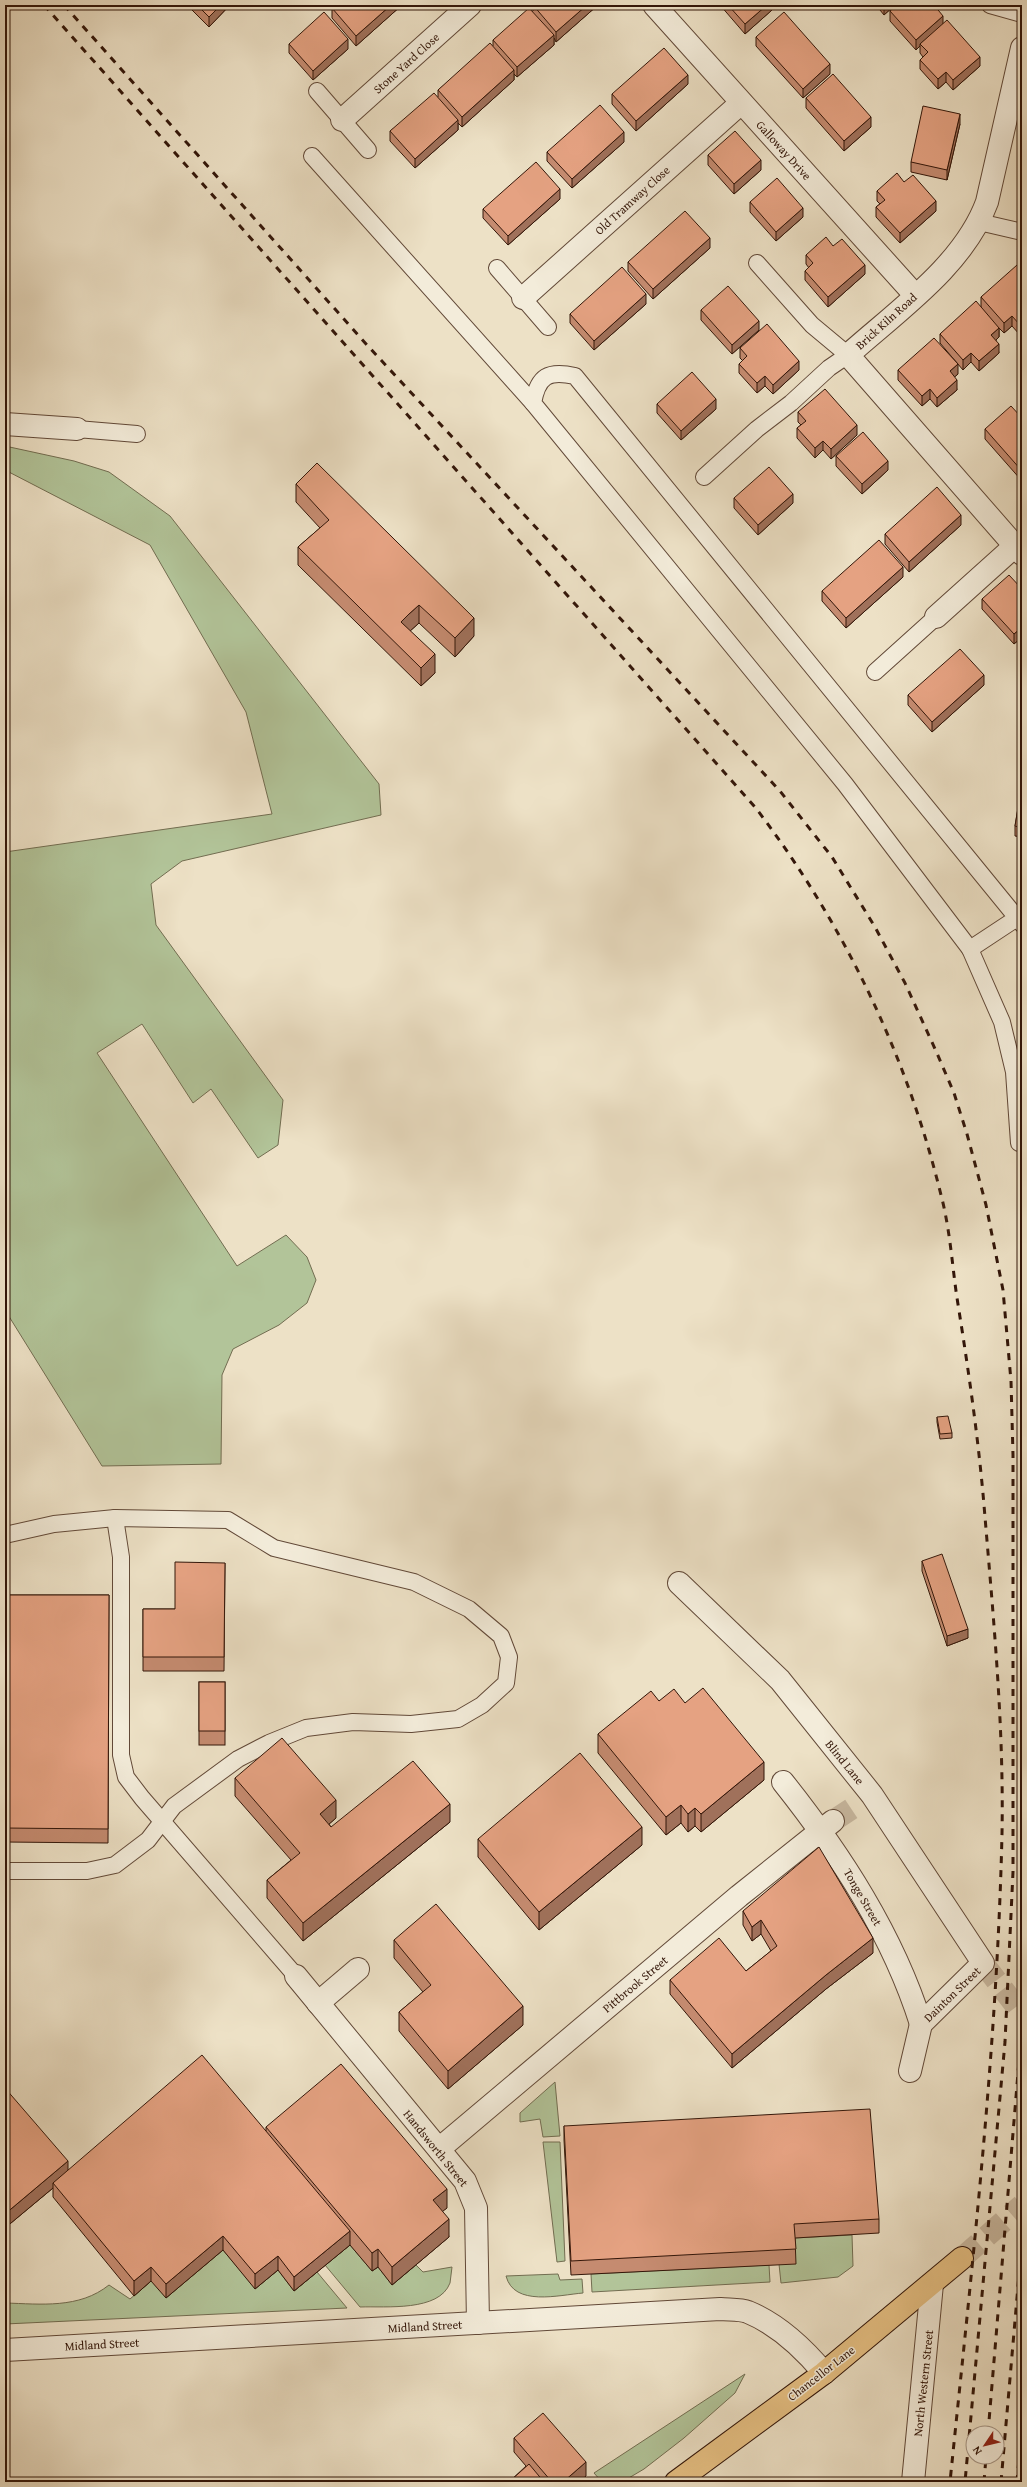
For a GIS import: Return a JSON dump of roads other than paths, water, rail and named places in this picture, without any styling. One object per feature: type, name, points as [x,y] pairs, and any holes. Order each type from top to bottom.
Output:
[{"type":"highway","name":"Chancellor Lane","points":[[676,2482],[824,2373],[962,2258]]},
{"type":"street","name":"Stone Yard Close","points":[[342,120],[470,5]]},
{"type":"street","name":"Galloway Drive","points":[[654,5],[914,295]]},
{"type":"street","name":"Brick Kiln Road","points":[[1018,550],[848,355],[954,259],[979,222],[987,202],[1022,48]]},
{"type":"street","name":"Old Tramway Close","points":[[522,298],[741,103]]},
{"type":"street","points":[[5,424],[77,429]]},
{"type":"street","points":[[936,617],[1018,550]]},
{"type":"street","name":"Blind Lane","points":[[679,1583],[780,1680],[983,1963]]},
{"type":"street","name":"Tonge Street","points":[[784,1782],[827,1825],[838,1854],[888,1941],[914,2001],[921,2024]]},
{"type":"street","name":"Pittbrook Street","points":[[439,2150],[827,1825]]},
{"type":"street","name":"Dainton Street","points":[[910,2071],[921,2024],[983,1963]]},
{"type":"street","points":[[318,2003],[358,1969]]},
{"type":"street","name":"Handsworth Street","points":[[296,1976],[465,2181],[476,2208],[478,2323]]},
{"type":"street","name":"North Western Street","points":[[913,2482],[932,2284]]},
{"type":"street","name":"Midland Street","points":[[5,2350],[720,2309],[747,2312],[776,2329],[808,2354],[824,2373]]},
{"type":"lane","points":[[990,5],[1022,14]]},
{"type":"lane","points":[[317,91],[368,150]]},
{"type":"lane","points":[[312,156],[533,403],[845,784],[970,949],[1002,1022],[1014,1072],[1019,1143]]},
{"type":"lane","points":[[979,222],[1022,232]]},
{"type":"lane","points":[[704,477],[757,430],[791,403],[829,368],[848,355],[812,325],[757,263]]},
{"type":"lane","points":[[497,268],[548,327]]},
{"type":"lane","points":[[533,403],[536,387],[546,376],[560,373],[575,376],[1019,921],[970,949]]},
{"type":"lane","points":[[77,429],[137,434]]},
{"type":"lane","points":[[875,672],[936,617]]},
{"type":"lane","points":[[5,1535],[54,1524],[115,1518],[228,1520],[274,1548],[414,1582],[468,1610],[500,1636],[509,1657],[506,1683],[482,1705],[458,1719],[410,1724],[353,1722],[306,1728],[269,1743],[238,1759],[174,1806],[148,1840],[115,1865],[87,1871],[5,1871]]},
{"type":"lane","points":[[115,1518],[121,1557],[121,1755],[126,1776],[162,1822],[296,1976]]},
{"type":"tunnel","points":[[833,1821],[860,1803]]},
{"type":"tunnel","points":[[983,1963],[1022,2014]]},
{"type":"tunnel","points":[[962,2258],[1022,2205]]},
{"type":"railway","points":[[44,5],[755,807],[787,851],[844,943],[890,1041],[910,1091],[927,1143],[941,1195],[949,1234],[982,1479],[1000,1710],[1002,1834],[995,1996],[975,2239],[950,2482]]},
{"type":"railway","points":[[64,5],[367,345],[780,791],[832,857],[875,927],[905,983],[954,1093],[967,1134],[986,1205],[1003,1290],[1011,1381],[1013,1455],[1013,1872],[1005,2042],[965,2482]]},
{"type":"railway","points":[[989,2425],[1022,2025]]},
{"type":"railway","points":[[1001,2482],[1022,2240]]},
{"type":"railway","points":[[1017,2482],[1022,2424]]},
{"type":"railway","points":[[984,2482],[985,2465]]}]
